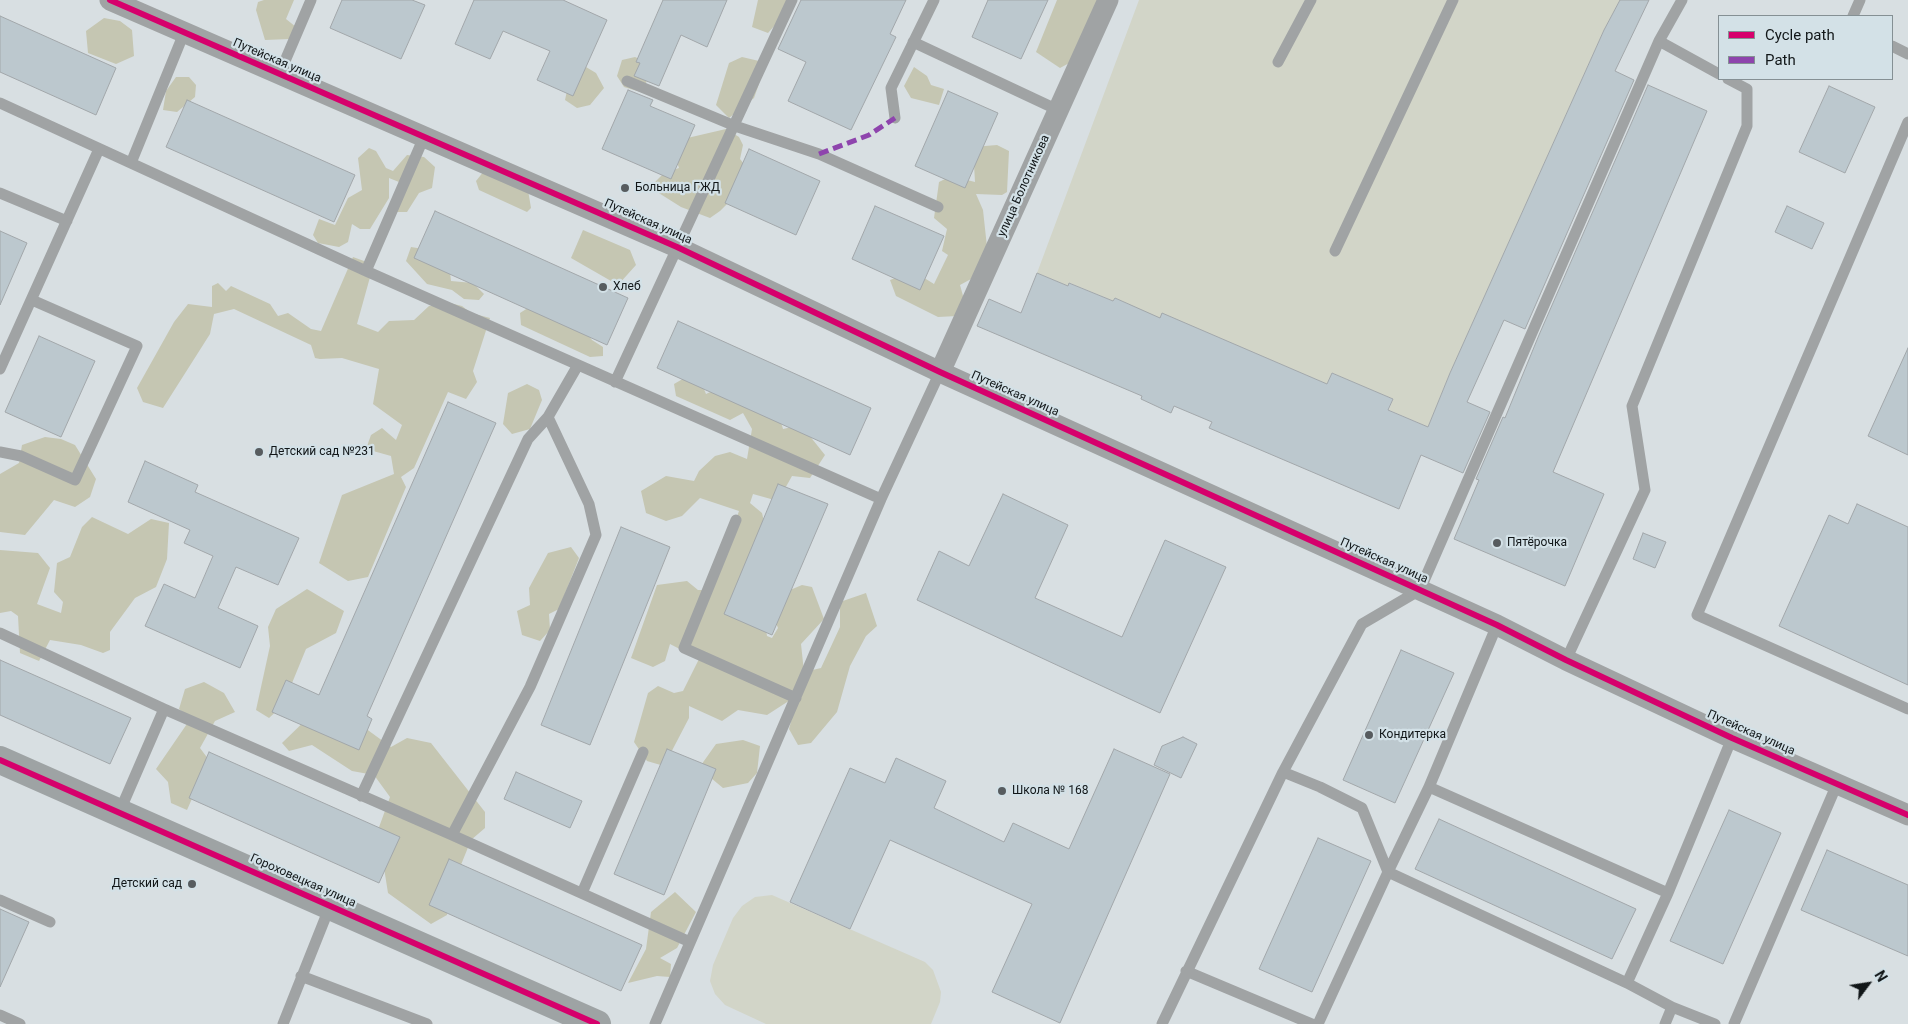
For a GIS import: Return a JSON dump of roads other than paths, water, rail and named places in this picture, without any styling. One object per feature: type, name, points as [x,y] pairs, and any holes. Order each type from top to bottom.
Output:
[{"type":"street","name":"Путейская улица","points":[[110,0],[677,247],[940,372],[1497,625],[1566,660],[1732,738],[1908,815]]},
{"type":"street","name":"улица Болотникова","points":[[940,372],[1108,0]]},
{"type":"street","name":"Гороховецкая улица","points":[[0,760],[597,1024]]},
{"type":"lane","points":[[279,75],[311,0]]},
{"type":"lane","points":[[615,382],[792,0]]},
{"type":"lane","points":[[895,118],[891,88],[934,0]]},
{"type":"lane","points":[[1278,62],[1311,0]]},
{"type":"lane","points":[[1335,251],[1453,0]]},
{"type":"lane","points":[[1162,1024],[1283,772],[1362,624],[1420,590],[1659,40],[1682,0]]},
{"type":"lane","points":[[1853,15],[1860,0]]},
{"type":"lane","points":[[131,164],[184,33]]},
{"type":"lane","points":[[1659,40],[1718,73]]},
{"type":"lane","points":[[913,42],[1058,110]]},
{"type":"lane","points":[[1893,46],[1908,54]]},
{"type":"lane","points":[[1566,660],[1645,490],[1632,406],[1747,126],[1748,89],[1730,80]]},
{"type":"lane","points":[[627,81],[735,126],[819,154],[938,207]]},
{"type":"lane","points":[[0,102],[366,271],[881,499]]},
{"type":"lane","points":[[1908,122],[1697,615],[1908,709]]},
{"type":"lane","points":[[366,271],[424,137]]},
{"type":"lane","points":[[0,369],[99,149]]},
{"type":"lane","points":[[0,193],[67,221]]},
{"type":"lane","points":[[0,452],[21,456],[75,480],[137,346],[32,300]]},
{"type":"lane","points":[[360,796],[528,439],[548,417],[578,365]]},
{"type":"lane","points":[[655,1024],[881,499],[940,372]]},
{"type":"lane","points":[[452,835],[530,687],[596,535],[589,504],[548,417]]},
{"type":"lane","points":[[736,520],[684,648],[796,698]]},
{"type":"lane","points":[[1318,1024],[1429,787],[1497,625]]},
{"type":"lane","points":[[0,633],[164,709],[690,942]]},
{"type":"lane","points":[[119,813],[164,709]]},
{"type":"lane","points":[[1627,983],[1668,893],[1732,738]]},
{"type":"lane","points":[[582,893],[643,752]]},
{"type":"lane","points":[[1283,772],[1320,787],[1362,808],[1388,872],[1627,983],[1672,1007],[1715,1024]]},
{"type":"lane","points":[[1734,1024],[1837,784]]},
{"type":"lane","points":[[1429,787],[1668,893]]},
{"type":"lane","points":[[0,900],[50,922]]},
{"type":"lane","points":[[282,1024],[330,905]]},
{"type":"lane","points":[[1186,971],[1312,1024]]},
{"type":"lane","points":[[301,976],[427,1024]]},
{"type":"lane","points":[[1665,1024],[1672,1007]]},
{"type":"lane","points":[[0,1015],[20,1024]]},
{"type":"place","name":"Больница ГЖД","points":[[625,188]]},
{"type":"place","name":"Хлеб","points":[[603,287]]},
{"type":"place","name":"Детский сад №231","points":[[259,452]]},
{"type":"place","name":"Пятёрочка","points":[[1497,543]]},
{"type":"place","name":"Кондитерка","points":[[1369,735]]},
{"type":"place","name":"Школа № 168","points":[[1002,791]]},
{"type":"place","name":"Детский сад","points":[[192,884]]}]
